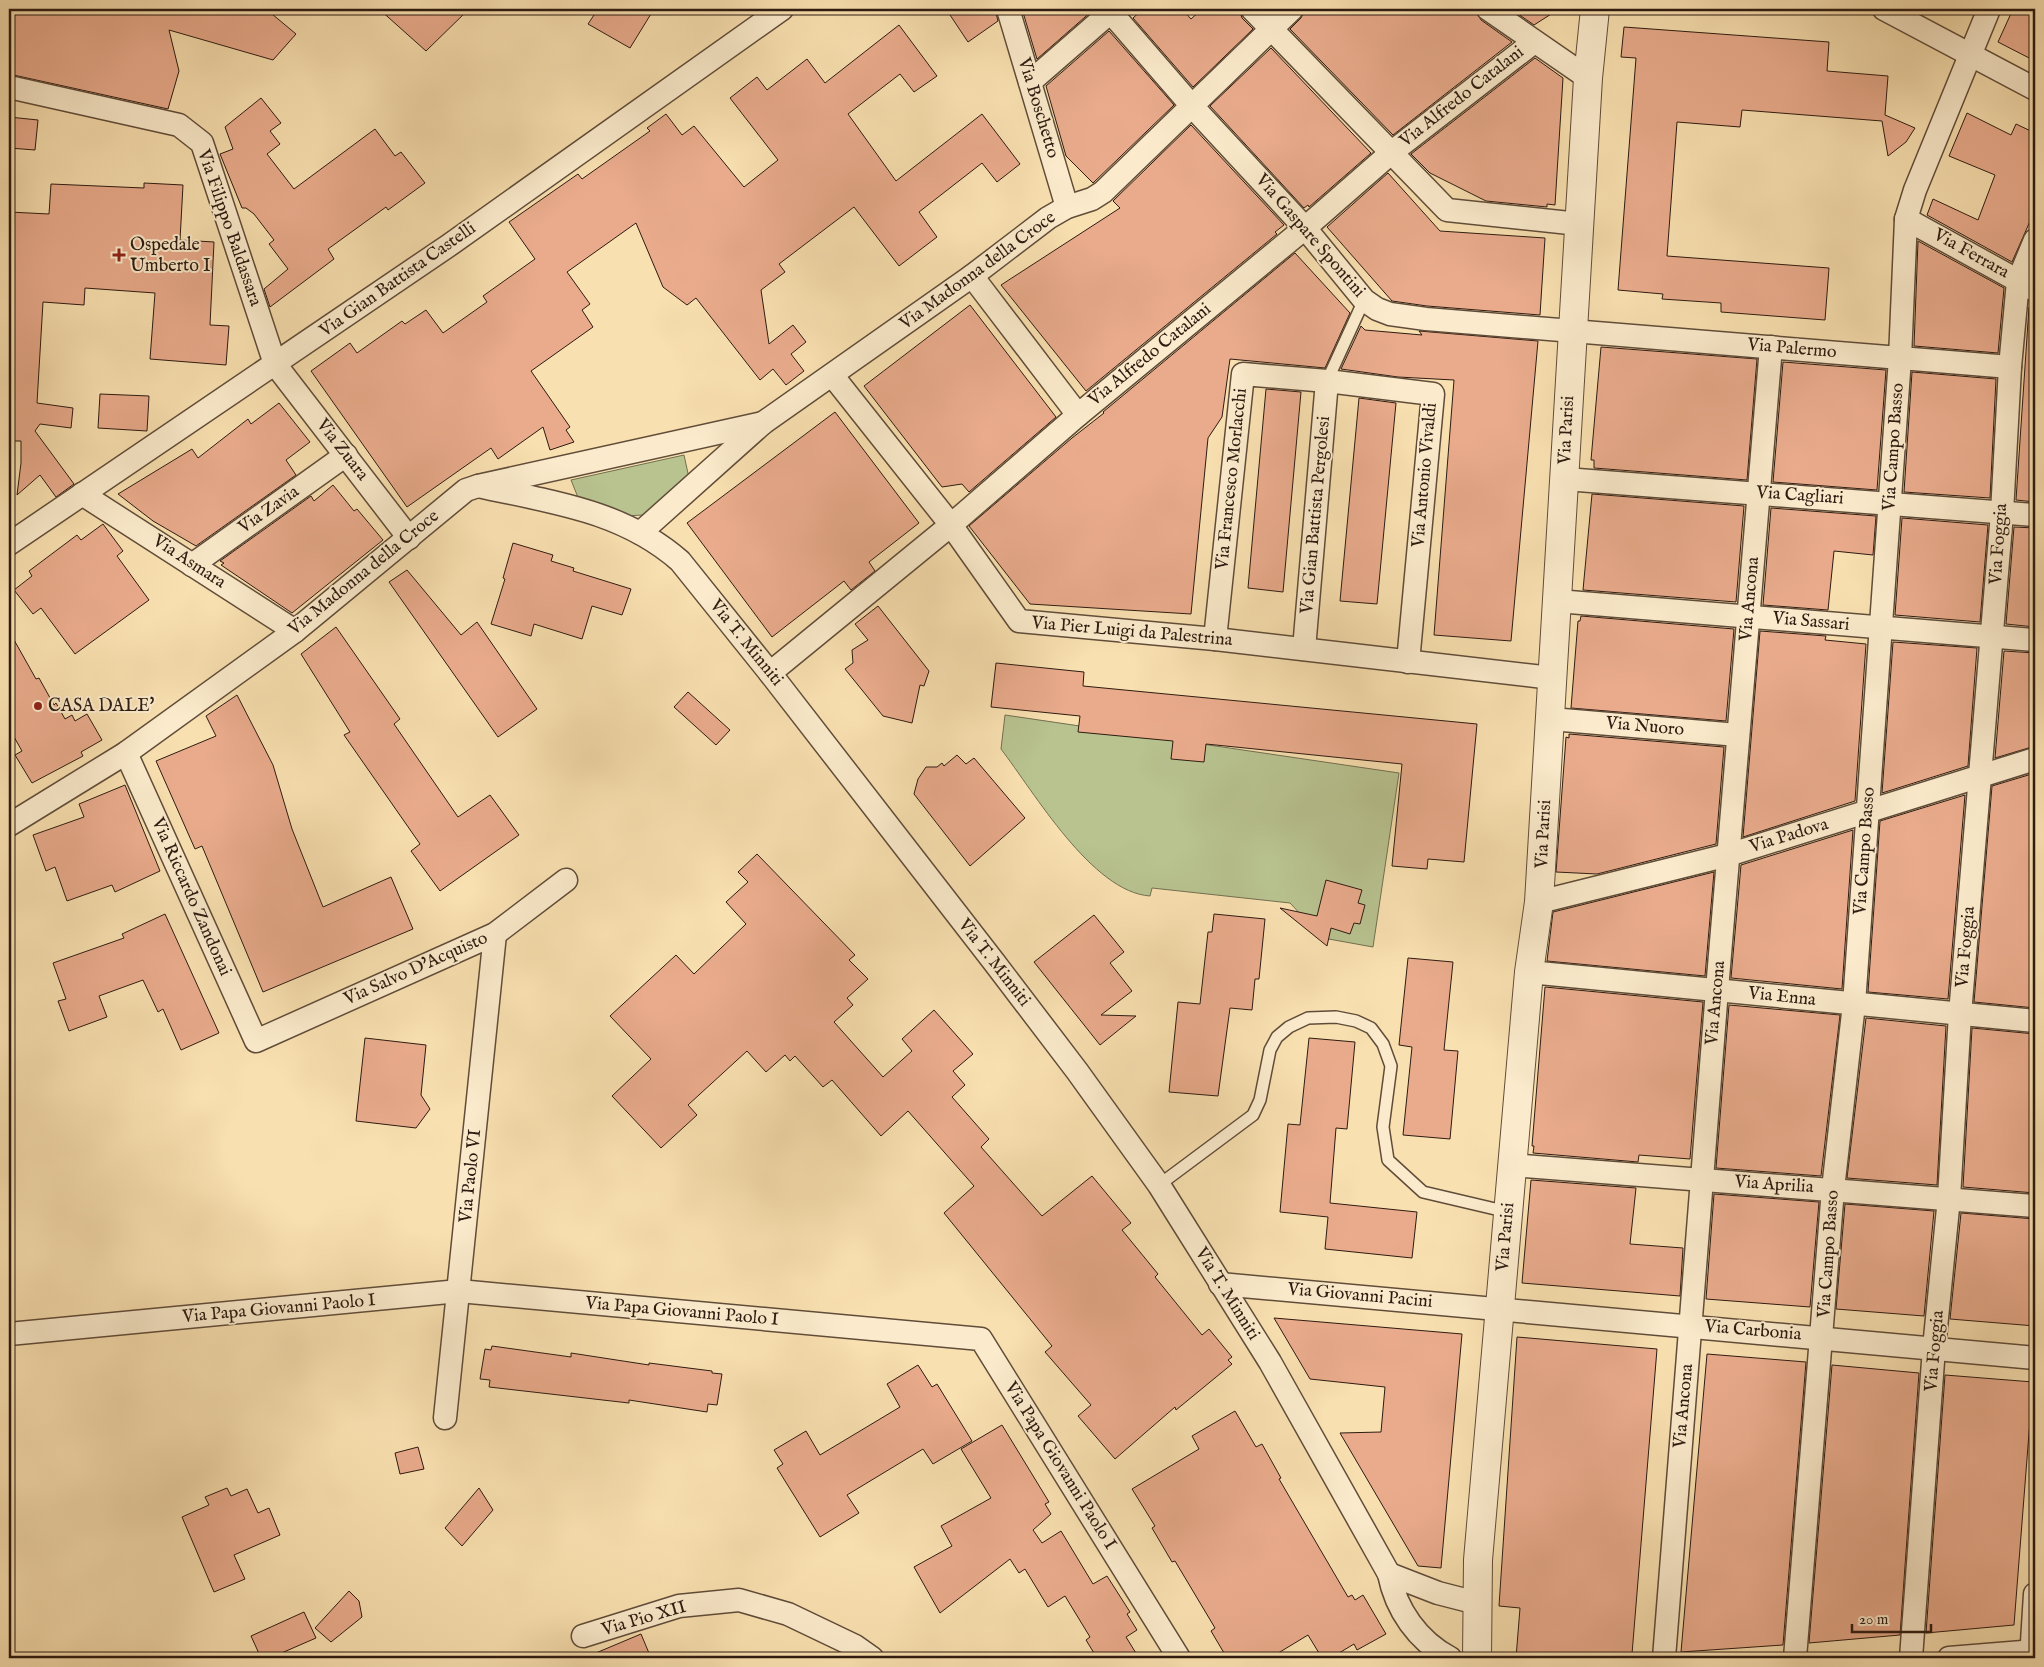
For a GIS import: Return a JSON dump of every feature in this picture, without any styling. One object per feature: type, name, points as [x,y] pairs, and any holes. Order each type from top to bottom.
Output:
[{"type":"street","name":"Via Gian Battista Castelli","points":[[9,544],[448,246],[782,9]]},
{"type":"street","name":"Via Boschetto","points":[[1008,9],[1067,208]]},
{"type":"street","points":[[1252,9],[1447,210],[1579,224]]},
{"type":"street","name":"Via Madonna della Croce","points":[[640,533],[763,423],[972,276],[1048,218],[1067,208],[1092,199],[1103,192],[1292,9]]},
{"type":"street","points":[[1488,9],[1588,78]]},
{"type":"street","name":"Via Parisi","points":[[1477,1658],[1478,1560],[1529,972],[1539,902],[1588,78],[1596,9]]},
{"type":"street","points":[[1884,9],[2035,89]]},
{"type":"street","name":"Via Campo Basso","points":[[1795,1658],[1834,1189],[1854,1004],[1900,358],[1906,219],[1915,190],[1972,54],[1988,9]]},
{"type":"street","points":[[1030,82],[1111,10]]},
{"type":"street","name":"Via Gaspare Spontini","points":[[1111,10],[1191,105],[1306,228],[1364,300],[1377,309],[1399,315],[1573,331]]},
{"type":"street","name":"Via Alfredo Catalani","points":[[770,673],[951,525],[1078,415],[1306,228],[1392,152],[1534,42]]},
{"type":"street","name":"Via Filippo Baldassara","points":[[9,87],[179,125],[202,143],[275,364]]},
{"type":"street","name":"Via Ferrara","points":[[1906,219],[2027,285]]},
{"type":"street","name":"Via Foggia","points":[[1911,1658],[1934,1348],[1949,1198],[1960,1014],[2002,512],[2010,367],[2035,240]]},
{"type":"street","points":[[972,276],[1078,415]]},
{"type":"street","name":"Via Palermo","points":[[1573,331],[2010,367]]},
{"type":"street","name":"Via Ancona","points":[[1664,1658],[1728,855],[1771,348]]},
{"type":"street","name":"Via Zuara","points":[[275,364],[409,538]]},
{"type":"street","name":"Via Francesco Morlacchi","points":[[1215,639],[1243,374],[1327,381]]},
{"type":"street","name":"Via Pier Luigi da Palestrina","points":[[832,375],[951,525],[1019,621],[1215,639],[1552,678]]},
{"type":"street","name":"Via Gian Battista Pergolesi","points":[[1304,650],[1327,381]]},
{"type":"street","name":"Via Antonio Vivaldi","points":[[1327,381],[1433,394],[1408,662]]},
{"type":"street","name":"Via Madonna della Croce","points":[[9,825],[126,753],[295,630],[466,490],[763,423]]},
{"type":"street","name":"Via Zavia","points":[[192,565],[346,455]]},
{"type":"street","name":"Via Cagliari","points":[[1565,478],[1890,502],[2035,515]]},
{"type":"street","name":"Via T. Minniti","points":[[478,486],[579,509],[618,521],[664,547],[680,561],[770,673],[1078,1071],[1160,1185],[1270,1362],[1390,1574],[1393,1596],[1421,1639],[1450,1658]]},
{"type":"street","name":"Via Asmara","points":[[82,494],[295,630]]},
{"type":"street","name":"Via Sassari","points":[[1557,601],[1748,616],[1881,629],[2035,640]]},
{"type":"street","name":"Via Nuoro","points":[[1551,719],[1738,735]]},
{"type":"street","name":"Via Riccardo Zandonai","points":[[126,753],[256,1041]]},
{"type":"street","name":"Via Padova","points":[[1539,902],[1728,855],[2035,759]]},
{"type":"street","name":"Via Salvo D'Acquisto","points":[[256,1041],[495,934],[566,880]]},
{"type":"street","name":"Via Paolo VI","points":[[445,1418],[495,934]]},
{"type":"street","name":"Via Enna","points":[[1529,972],[2035,1021]]},
{"type":"street","name":"Via Aprilia","points":[[1512,1165],[2035,1206]]},
{"type":"street","name":"Via Giovanni Pacini","points":[[1220,1284],[1500,1308]]},
{"type":"street","name":"Via Papa Giovanni Paolo I","points":[[9,1334],[459,1292],[981,1339],[1179,1658]]},
{"type":"street","name":"Via Carbonia","points":[[1500,1308],[2035,1358]]},
{"type":"street","points":[[1390,1574],[1438,1593],[1477,1603]]},
{"type":"street","points":[[1949,1658],[2032,1654],[2035,1594]]},
{"type":"street","name":"Via Pio XII","points":[[582,1636],[679,1606],[739,1600],[788,1614],[855,1646],[872,1658]]},
{"type":"lane","points":[[1327,381],[1364,300]]},
{"type":"lane","points":[[1160,1185],[1253,1115],[1260,1100],[1270,1050],[1277,1037],[1289,1027],[1308,1018],[1336,1017],[1356,1021],[1371,1028],[1384,1044],[1391,1066],[1383,1127],[1388,1160],[1423,1192],[1508,1212]]},
{"type":"green space","points":[[684,455],[689,478],[643,515],[625,516],[579,500],[571,480]]},
{"type":"green space","points":[[1005,715],[1399,773],[1373,947],[1323,938],[1290,903],[1152,888],[1150,896],[1128,890],[1107,877],[1086,859],[1066,837],[1001,749]]},
{"type":"building","points":[[16,9],[266,9],[296,34],[273,60],[169,30],[179,71],[168,109],[9,74],[9,37]]},
{"type":"building","points":[[379,9],[469,9],[426,51]]},
{"type":"building","points":[[598,9],[654,9],[630,48],[588,24]]},
{"type":"building","points":[[946,9],[995,9],[998,21],[968,42]]},
{"type":"building","points":[[1022,9],[1092,9],[1093,10],[1037,59]]},
{"type":"building","points":[[1143,9],[1182,9],[1191,19],[1202,9],[1239,9],[1242,18],[1253,29],[1193,87],[1133,18]]},
{"type":"building","points":[[1305,9],[1475,9],[1481,20],[1512,42],[1393,135],[1290,29],[1301,18]]},
{"type":"building","points":[[1511,9],[1559,9],[1534,25]]},
{"type":"building","points":[[2013,9],[2035,9],[2035,61],[1998,42]]},
{"type":"building","points":[[899,25],[937,76],[914,92],[900,74],[848,114],[896,181],[982,114],[1020,164],[997,182],[982,163],[919,212],[937,237],[899,266],[854,207],[779,264],[785,272],[761,290],[769,344],[793,325],[806,342],[791,354],[804,371],[786,385],[773,369],[760,380],[696,298],[687,305],[663,287],[636,223],[567,272],[590,304],[582,310],[593,327],[531,371],[570,427],[566,430],[574,442],[550,450],[543,427],[498,459],[491,448],[407,507],[311,371],[350,343],[357,353],[402,321],[405,324],[426,310],[443,333],[487,302],[483,296],[535,259],[509,222],[578,174],[582,179],[650,131],[647,128],[666,114],[682,135],[694,126],[744,187],[778,160],[730,98],[757,77],[767,90],[807,59],[825,83]]},
{"type":"building","points":[[1624,27],[1829,42],[1827,71],[1888,76],[1885,115],[1915,128],[1906,142],[1888,156],[1882,121],[1742,110],[1740,127],[1677,122],[1667,256],[1829,268],[1825,320],[1721,312],[1721,303],[1662,299],[1663,294],[1618,290],[1636,58],[1621,57]]},
{"type":"building","points":[[1109,31],[1174,105],[1093,183],[1066,156],[1046,86]]},
{"type":"building","points":[[1271,48],[1371,153],[1309,207],[1308,205],[1304,208],[1210,106]]},
{"type":"building","points":[[1535,58],[1563,78],[1555,205],[1547,204],[1547,207],[1486,201],[1430,173],[1411,154]]},
{"type":"building","points":[[261,98],[281,123],[270,131],[280,144],[267,154],[294,189],[375,129],[395,156],[401,152],[425,183],[388,210],[386,207],[328,249],[334,259],[270,307],[264,289],[288,269],[269,244],[274,240],[254,214],[246,208],[242,208],[220,154],[233,149],[225,127]]},
{"type":"building","points":[[1967,113],[2011,135],[2016,124],[2035,133],[2035,210],[2012,262],[1927,215],[1933,199],[1978,220],[1995,175],[1949,156]]},
{"type":"building","points":[[9,117],[38,120],[35,150],[9,148]]},
{"type":"building","points":[[1191,125],[1284,225],[1275,232],[1277,234],[1086,391],[1001,285],[1120,208],[1113,201]]},
{"type":"building","points":[[1388,173],[1440,231],[1545,238],[1540,315],[1427,306],[1392,301],[1327,227]]},
{"type":"building","points":[[144,183],[183,185],[180,240],[214,242],[210,325],[229,326],[226,365],[150,359],[155,293],[85,288],[84,305],[43,302],[37,403],[73,408],[71,428],[40,424],[35,431],[74,484],[56,497],[40,475],[17,495],[21,463],[21,441],[9,441],[9,212],[49,214],[51,184],[144,188]]},
{"type":"building","points":[[1918,241],[2004,288],[1998,353],[1914,346]]},
{"type":"building","points":[[1295,253],[1350,313],[1325,368],[1230,359],[1222,417],[1208,438],[1191,614],[1030,604],[969,526]]},
{"type":"building","points":[[970,305],[1056,417],[969,492],[962,484],[942,487],[864,386]]},
{"type":"building","points":[[2029,307],[2035,311],[2035,502],[2016,500]]},
{"type":"building","points":[[1361,326],[1365,330],[1422,335],[1419,331],[1538,341],[1511,641],[1434,635],[1454,380],[1398,377],[1341,369]]},
{"type":"building","points":[[1601,347],[1757,359],[1747,480],[1594,468],[1594,460],[1591,460]]},
{"type":"building","points":[[1783,362],[1886,370],[1877,490],[1773,482]]},
{"type":"building","points":[[1912,372],[1996,379],[1990,498],[1904,492]]},
{"type":"building","points":[[1266,389],[1301,392],[1283,592],[1248,588]]},
{"type":"building","points":[[100,394],[149,396],[147,431],[98,428]]},
{"type":"building","points":[[1359,398],[1396,403],[1377,604],[1340,601]]},
{"type":"building","points":[[279,403],[310,442],[286,460],[296,475],[196,546],[153,521],[118,494],[192,449],[198,458],[248,419],[251,424]]},
{"type":"building","points":[[835,412],[919,523],[869,562],[875,571],[851,590],[844,581],[772,637],[687,523]]},
{"type":"building","points":[[333,485],[354,511],[357,509],[383,540],[292,613],[221,565],[224,563],[220,561],[311,496],[314,501]]},
{"type":"building","points":[[1592,494],[1744,506],[1736,602],[1583,590]]},
{"type":"building","points":[[1771,508],[1876,516],[1873,555],[1834,551],[1828,610],[1763,605]]},
{"type":"building","points":[[1902,518],[1988,525],[1980,622],[1895,615]]},
{"type":"building","points":[[103,524],[123,551],[117,556],[149,600],[75,654],[41,608],[33,614],[14,590],[32,576],[29,571],[77,535],[81,540]]},
{"type":"building","points":[[2014,527],[2035,528],[2035,627],[2006,624]]},
{"type":"building","points":[[513,543],[553,555],[551,561],[574,568],[573,571],[631,589],[622,615],[592,606],[582,639],[534,624],[531,636],[491,624],[505,579],[503,578]]},
{"type":"building","points":[[407,570],[461,635],[477,622],[537,709],[498,737],[389,582]]},
{"type":"building","points":[[878,606],[929,671],[924,686],[920,685],[912,723],[883,716],[845,669],[853,663],[852,650],[868,640],[855,624]]},
{"type":"building","points":[[1581,616],[1734,629],[1726,721],[1571,708],[1578,621],[1580,621]]},
{"type":"building","points":[[336,627],[400,719],[394,724],[458,817],[490,795],[519,835],[440,891],[411,851],[420,844],[344,735],[350,732],[301,654]]},
{"type":"building","points":[[9,631],[36,679],[39,678],[54,705],[56,703],[65,719],[72,715],[75,721],[87,714],[102,740],[81,752],[83,756],[32,783],[15,755],[22,751],[9,728]]},
{"type":"building","points":[[1760,631],[1826,636],[1825,640],[1866,644],[1855,801],[1743,837]]},
{"type":"building","points":[[1893,642],[1977,648],[1968,766],[1882,793]]},
{"type":"building","points":[[2004,651],[2035,653],[2035,746],[1995,758]]},
{"type":"building","points":[[996,663],[1084,672],[1083,686],[1477,724],[1464,862],[1428,859],[1427,869],[1392,866],[1402,764],[1206,744],[1204,762],[1171,759],[1173,741],[1078,732],[1080,716],[991,707]]},
{"type":"building","points":[[688,692],[730,730],[716,745],[674,707]]},
{"type":"building","points":[[237,695],[273,765],[292,829],[323,907],[391,877],[413,929],[263,992],[202,846],[195,849],[156,761],[216,736],[206,716]]},
{"type":"building","points":[[1569,734],[1724,747],[1716,844],[1597,874],[1556,872],[1566,737],[1569,738]]},
{"type":"building","points":[[957,755],[966,764],[974,758],[1025,818],[970,866],[914,794],[918,779],[926,767],[937,767],[942,763],[944,766]]},
{"type":"building","points":[[2035,773],[2035,1008],[1974,1002],[1992,786]]},
{"type":"building","points":[[125,785],[160,871],[115,892],[112,885],[67,901],[55,867],[46,871],[33,835],[84,817],[79,804]]},
{"type":"building","points":[[1965,795],[1948,999],[1868,992],[1880,821]]},
{"type":"building","points":[[1853,830],[1842,989],[1731,978],[1741,865]]},
{"type":"building","points":[[757,854],[855,955],[849,960],[868,979],[847,998],[853,1005],[834,1022],[883,1077],[912,1051],[902,1039],[934,1010],[973,1054],[953,1071],[965,1085],[952,1097],[989,1139],[981,1147],[1042,1216],[1092,1176],[1131,1223],[1122,1230],[1158,1274],[1155,1277],[1202,1335],[1209,1329],[1232,1357],[1228,1360],[1232,1364],[1176,1410],[1175,1407],[1115,1459],[1078,1416],[1091,1405],[1045,1352],[1052,1346],[944,1213],[974,1186],[908,1111],[881,1136],[832,1080],[823,1087],[795,1056],[790,1061],[785,1055],[766,1072],[747,1051],[688,1105],[697,1115],[661,1148],[612,1096],[651,1059],[610,1016],[676,955],[694,974],[746,924],[726,902],[748,882],[738,872]]},
{"type":"building","points":[[1714,872],[1705,976],[1547,961],[1553,912]]},
{"type":"building","points":[[1326,880],[1362,890],[1358,903],[1365,905],[1360,924],[1354,923],[1350,934],[1331,928],[1327,946],[1280,908],[1317,916]]},
{"type":"building","points":[[165,914],[219,1033],[181,1050],[163,1009],[158,1012],[143,980],[99,996],[107,1017],[69,1031],[58,1001],[66,999],[53,963],[124,938],[122,934]]},
{"type":"building","points":[[1214,914],[1265,919],[1259,979],[1255,979],[1252,1010],[1230,1008],[1218,1096],[1169,1092],[1178,1002],[1200,1004],[1208,932],[1212,932]]},
{"type":"building","points":[[1094,915],[1124,952],[1110,963],[1132,991],[1101,1015],[1136,1016],[1100,1045],[1034,962]]},
{"type":"building","points":[[1408,958],[1453,962],[1444,1050],[1458,1051],[1450,1139],[1403,1135],[1412,1047],[1399,1045]]},
{"type":"building","points":[[1545,987],[1703,1002],[1690,1159],[1639,1155],[1638,1162],[1533,1153],[1534,1146],[1532,1146]]},
{"type":"building","points":[[1729,1005],[1840,1015],[1821,1176],[1716,1168]]},
{"type":"building","points":[[1866,1018],[1946,1026],[1937,1185],[1847,1178]]},
{"type":"building","points":[[1972,1028],[2035,1034],[2035,1193],[1963,1187]]},
{"type":"building","points":[[365,1038],[426,1045],[421,1095],[430,1109],[416,1128],[356,1121]]},
{"type":"building","points":[[1309,1038],[1355,1042],[1347,1129],[1336,1128],[1330,1203],[1417,1212],[1412,1258],[1325,1249],[1328,1217],[1280,1212],[1288,1124],[1300,1125]]},
{"type":"building","points":[[1531,1180],[1636,1188],[1630,1244],[1683,1248],[1680,1296],[1522,1283]]},
{"type":"building","points":[[1714,1194],[1819,1202],[1810,1307],[1706,1299]]},
{"type":"building","points":[[1845,1204],[1934,1211],[1924,1316],[1836,1309]]},
{"type":"building","points":[[1961,1213],[2035,1219],[2035,1326],[1950,1319]]},
{"type":"building","points":[[1274,1318],[1462,1334],[1441,1568],[1418,1566],[1340,1433],[1381,1432],[1385,1387],[1310,1379]]},
{"type":"building","points":[[1517,1337],[1657,1349],[1632,1654],[1570,1658],[1516,1658],[1520,1608],[1499,1606]]},
{"type":"building","points":[[492,1346],[571,1357],[571,1353],[649,1365],[649,1363],[712,1371],[712,1373],[722,1374],[717,1405],[708,1404],[707,1412],[629,1400],[629,1403],[489,1387],[490,1380],[480,1379],[485,1349],[491,1350]]},
{"type":"building","points":[[1707,1354],[1806,1362],[1783,1645],[1681,1652]]},
{"type":"building","points":[[918,1365],[932,1387],[937,1384],[972,1441],[933,1464],[923,1449],[847,1495],[859,1513],[820,1537],[777,1468],[783,1464],[774,1450],[806,1431],[820,1455],[900,1407],[887,1384]]},
{"type":"building","points":[[1832,1365],[1919,1373],[1900,1635],[1809,1643]]},
{"type":"building","points":[[1945,1375],[2033,1382],[2014,1625],[1926,1633]]},
{"type":"building","points":[[1235,1411],[1256,1447],[1262,1444],[1281,1478],[1279,1479],[1348,1597],[1352,1595],[1355,1600],[1363,1595],[1386,1634],[1357,1650],[1354,1644],[1334,1656],[1332,1653],[1322,1658],[1308,1635],[1270,1658],[1227,1658],[1211,1631],[1215,1628],[1175,1561],[1172,1562],[1152,1528],[1155,1526],[1132,1489],[1199,1449],[1192,1436]]},
{"type":"building","points":[[1002,1425],[1049,1502],[1045,1504],[1051,1514],[1033,1530],[1042,1543],[1061,1531],[1093,1584],[1107,1576],[1130,1612],[1127,1614],[1137,1630],[1126,1637],[1139,1658],[1097,1658],[1086,1640],[1090,1637],[1065,1596],[1048,1607],[1025,1569],[1019,1573],[1010,1559],[940,1613],[914,1567],[952,1546],[941,1526],[991,1498],[961,1449]]},
{"type":"building","points":[[418,1447],[424,1469],[400,1474],[395,1453]]},
{"type":"building","points":[[227,1488],[231,1496],[247,1489],[258,1513],[269,1508],[280,1535],[234,1555],[245,1579],[214,1592],[182,1517],[209,1505],[205,1497]]},
{"type":"building","points":[[479,1488],[493,1510],[462,1546],[445,1528]]},
{"type":"building","points":[[349,1591],[359,1601],[362,1617],[331,1642],[315,1628]]},
{"type":"building","points":[[304,1612],[316,1638],[270,1658],[261,1658],[251,1636]]},
{"type":"building","points":[[641,1634],[651,1658],[584,1658]]},
{"type":"place","name":"Ospedale Umberto I","points":[[119,255]]},
{"type":"place","name":"CASA DALE'","points":[[38,706]]}]
